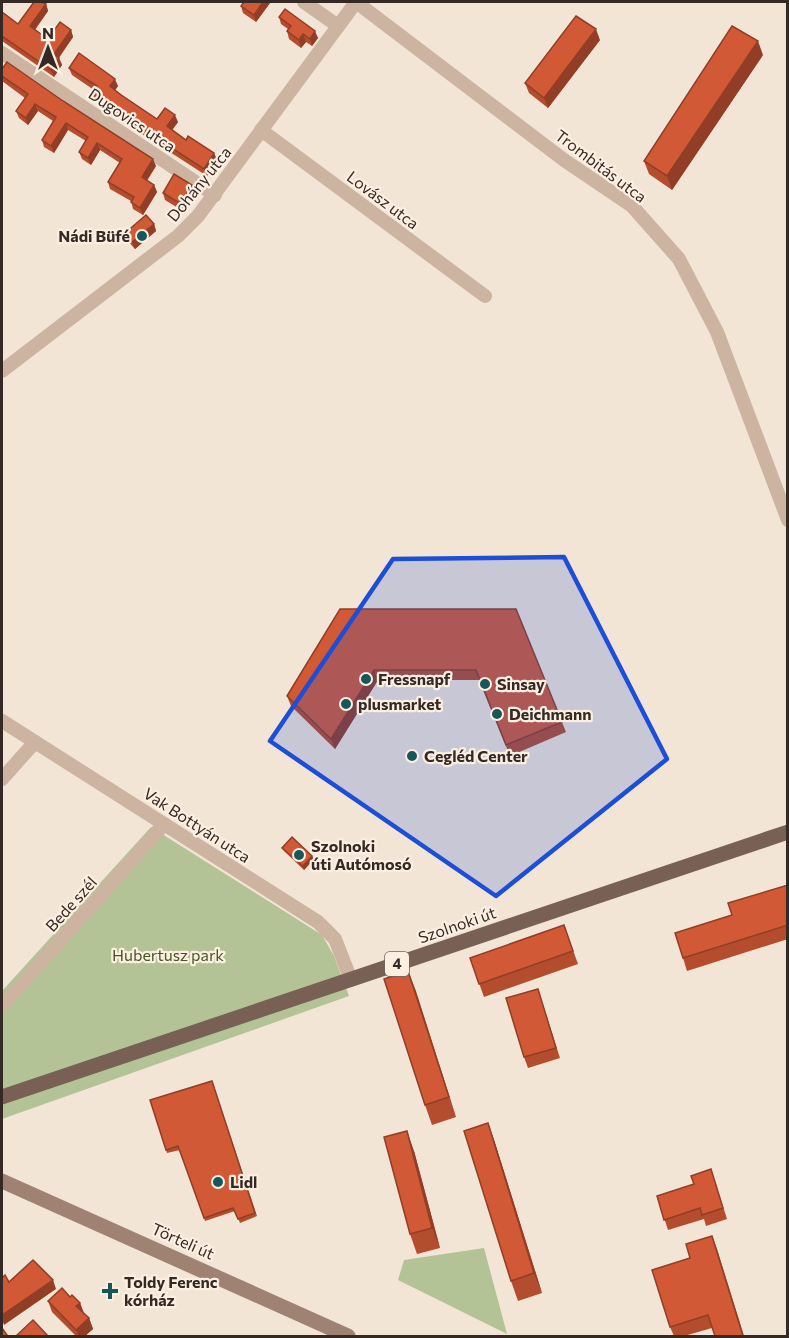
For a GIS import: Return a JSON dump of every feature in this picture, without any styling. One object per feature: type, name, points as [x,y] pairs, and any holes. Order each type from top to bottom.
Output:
[{"type":"main road","name":"Szolnoki út","points":[[2,1097],[788,832]]},
{"type":"main road","name":"Törteli út","points":[[2,1180],[348,1336]]},
{"type":"street","points":[[304,2],[338,26]]},
{"type":"street","name":"Dohány utca","points":[[2,371],[178,236],[198,216],[356,2]]},
{"type":"street","name":"Trombitás utca","points":[[356,2],[564,160],[632,206],[679,259],[717,332],[788,520]]},
{"type":"street","name":"Dugovics utca","points":[[2,53],[214,195]]},
{"type":"street","name":"Lovász utca","points":[[261,130],[484,296]]},
{"type":"street","name":"Vak Bottyán utca","points":[[2,721],[327,929],[334,939],[351,980]]},
{"type":"street","points":[[2,779],[35,742]]},
{"type":"street","name":"Bede szél","points":[[2,1006],[164,824]]},
{"type":"highlighted area","points":[[564,557],[667,759],[496,896],[270,741],[393,559]]},
{"type":"green space","name":"Hubertusz park","points":[[151,827],[322,935],[334,956],[349,996],[2,1119],[2,991]]},
{"type":"green space","points":[[484,1248],[507,1334],[398,1280],[404,1260]]},
{"type":"building","points":[[34,2],[46,4],[30,26],[48,39],[60,22],[71,30],[54,54],[59,58],[51,70],[2,36],[2,12],[18,24]]},
{"type":"building","points":[[244,2],[263,2],[254,15],[241,6]]},
{"type":"building","points":[[285,9],[315,31],[310,39],[303,34],[299,40],[287,31],[291,26],[279,17]]},
{"type":"building","points":[[576,16],[596,29],[544,98],[525,83]]},
{"type":"building","points":[[732,26],[758,41],[667,176],[644,161]]},
{"type":"building","points":[[79,53],[115,79],[110,86],[157,119],[165,108],[175,115],[167,126],[186,140],[188,136],[214,153],[204,169],[92,93],[97,86],[69,68]]},
{"type":"building","points":[[7,62],[153,159],[142,177],[154,185],[140,208],[131,202],[134,197],[108,182],[122,159],[97,143],[88,158],[79,152],[88,137],[66,123],[51,146],[42,140],[56,117],[35,104],[26,118],[16,111],[28,94],[2,76],[2,69]]},
{"type":"building","points":[[174,174],[192,185],[181,204],[163,193]]},
{"type":"building","points":[[146,215],[154,224],[132,242],[125,233]]},
{"type":"building","points":[[340,609],[516,609],[562,722],[506,745],[476,670],[374,670],[331,739],[287,696]]},
{"type":"building","name":"Szolnoki úti Autómosó","points":[[292,837],[312,856],[303,866],[282,848]]},
{"type":"building","points":[[788,885],[788,925],[683,958],[675,933],[732,915],[728,903]]},
{"type":"building","points":[[564,925],[573,951],[479,984],[470,958]]},
{"type":"building","points":[[408,971],[449,1097],[425,1105],[384,979]]},
{"type":"building","points":[[538,989],[556,1048],[524,1057],[506,998]]},
{"type":"building","name":"Lidl","points":[[212,1081],[255,1213],[238,1219],[233,1208],[204,1218],[178,1146],[166,1150],[150,1100]]},
{"type":"building","points":[[488,1123],[534,1273],[511,1281],[464,1131]]},
{"type":"building","points":[[407,1131],[432,1228],[410,1234],[384,1137]]},
{"type":"building","points":[[711,1169],[723,1208],[702,1215],[700,1208],[664,1220],[657,1196],[694,1184],[691,1176]]},
{"type":"building","points":[[712,1236],[743,1336],[715,1336],[708,1315],[670,1327],[652,1270],[690,1258],[686,1244]]},
{"type":"building","points":[[33,1260],[53,1280],[2,1315],[2,1278],[5,1275],[9,1282]]},
{"type":"building","points":[[62,1288],[80,1303],[76,1306],[89,1318],[76,1330],[48,1301]]},
{"type":"building","points":[[33,1320],[48,1336],[16,1336]]},
{"type":"place","name":"Nádi Büfé","points":[[142,236]]},
{"type":"place","name":"Fressnapf","points":[[366,679]]},
{"type":"place","name":"Sinsay","points":[[485,684]]},
{"type":"place","name":"plusmarket","points":[[346,704]]},
{"type":"place","name":"Deichmann","points":[[497,714]]},
{"type":"place","name":"Cegléd Center","points":[[412,756]]},
{"type":"place","name":"Szolnoki úti Autómosó","points":[[299,855]]},
{"type":"place","name":"Lidl","points":[[218,1182]]},
{"type":"place","name":"Toldy Ferenc kórház","points":[[110,1291]]}]
